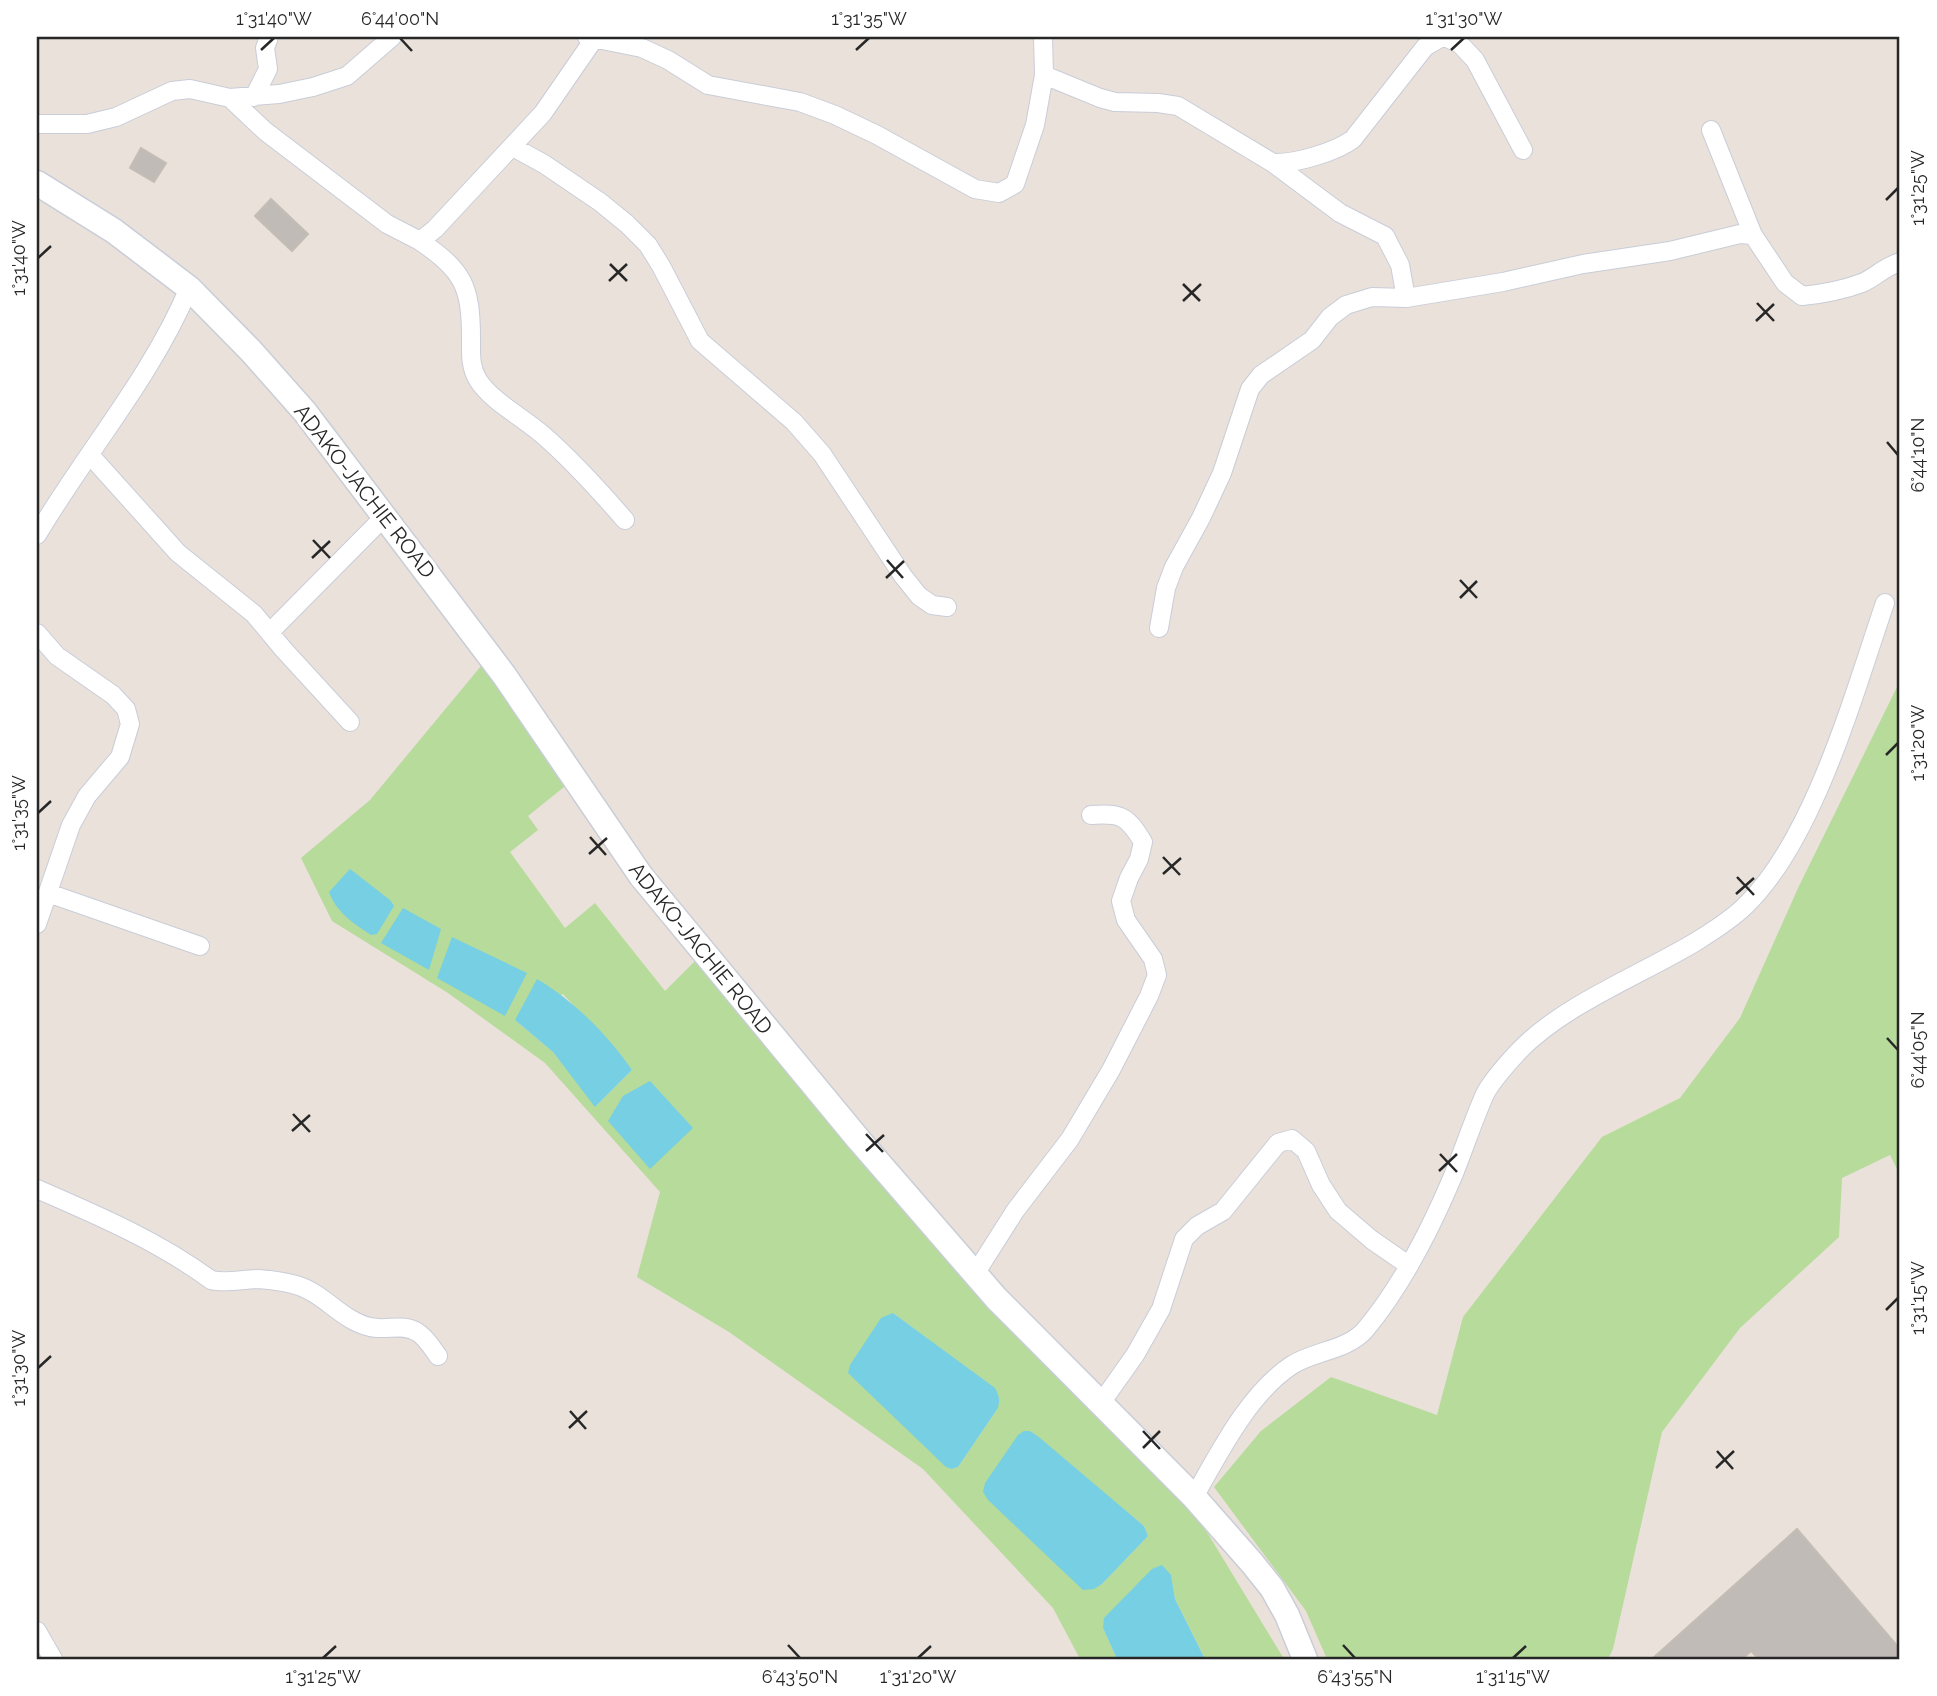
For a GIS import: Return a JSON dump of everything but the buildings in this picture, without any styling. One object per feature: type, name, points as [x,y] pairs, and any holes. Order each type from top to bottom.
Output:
[{"type":"street","points":[[254,97],[268,69],[265,48],[269,37]]},
{"type":"street","points":[[37,124],[87,124],[116,117],[172,91],[190,89],[230,98],[291,92],[347,76],[392,37]]},
{"type":"street","points":[[420,241],[435,229],[543,113],[590,38],[642,48],[668,60],[708,85],[800,102],[835,115],[975,189],[999,193],[1015,184],[1035,125],[1044,75],[1043,37]]},
{"type":"street","points":[[1273,163],[1286,163],[1343,146],[1353,139],[1425,47],[1444,37],[1460,44],[1475,60],[1523,150]]},
{"type":"street","points":[[1044,75],[1115,102],[1178,106],[1273,163],[1340,213],[1385,236],[1400,265],[1406,298]]},
{"type":"street","points":[[230,98],[265,131],[387,224],[420,241],[447,260],[466,288],[471,317],[471,364],[479,382],[551,442],[625,520]]},
{"type":"street","points":[[1711,130],[1753,235],[1785,282],[1802,296],[1821,294],[1861,283],[1884,268],[1900,262]]},
{"type":"street","points":[[513,147],[544,164],[600,202],[648,245],[700,341],[794,422],[822,454],[919,596],[932,605],[947,607]]},
{"type":"street","name":"ADAKO-JACHIE ROAD","points":[[37,183],[114,232],[189,288],[251,351],[305,412],[505,675],[640,876],[859,1140],[975,1274],[1194,1497],[1272,1588],[1287,1615],[1305,1659]]},
{"type":"street","points":[[1159,628],[1174,568],[1222,473],[1250,389],[1261,374],[1312,340],[1330,317],[1346,305],[1373,297],[1406,298],[1503,282],[1583,264],[1670,251],[1740,234],[1753,235]]},
{"type":"street","points":[[37,535],[110,425],[176,318],[189,288]]},
{"type":"street","points":[[90,454],[178,553],[231,594],[270,632],[350,722]]},
{"type":"street","points":[[270,632],[385,516]]},
{"type":"street","points":[[1194,1497],[1262,1390],[1292,1365],[1322,1350],[1347,1343],[1362,1334],[1377,1315],[1433,1222],[1486,1091],[1518,1051],[1554,1021],[1711,931],[1745,907],[1778,867],[1821,780],[1885,603]]},
{"type":"street","points":[[37,634],[57,656],[113,695],[126,709],[130,724],[120,757],[87,796],[71,825],[37,924]]},
{"type":"street","points":[[975,1274],[1015,1210],[1061,1153],[1093,1102],[1149,996],[1157,975],[1153,959],[1126,920],[1121,901],[1139,859],[1143,842],[1130,821],[1111,814],[1091,815]]},
{"type":"street","points":[[48,893],[200,946]]},
{"type":"street","points":[[1101,1403],[1135,1356],[1161,1310],[1184,1239],[1197,1226],[1223,1211],[1278,1143],[1292,1139],[1306,1151],[1321,1185],[1338,1211],[1372,1241],[1408,1265]]},
{"type":"street","points":[[37,1189],[104,1218],[164,1249],[211,1280],[219,1282],[258,1279],[295,1285],[312,1291],[350,1319],[369,1327],[415,1330],[438,1356]]},
{"type":"street","points":[[37,1631],[53,1659]]},
{"type":"green space","points":[[486,660],[569,783],[528,816],[538,830],[510,852],[565,928],[595,903],[665,991],[697,959],[1199,1519],[1284,1659],[1205,1659],[1175,1599],[1171,1576],[1103,1628],[1117,1659],[1080,1659],[1053,1608],[923,1469],[729,1332],[637,1277],[660,1192],[545,1063],[448,993],[332,921],[301,858],[370,800]],"holes":[[[563,994],[632,1070],[596,1106],[553,1052],[515,1020]],[[893,1313],[994,1388],[998,1394],[998,1408],[958,1467],[952,1469]],[[1030,1431],[1144,1526],[1148,1536],[1102,1584],[1094,1588]]]},
{"type":"green space","points":[[1900,681],[1900,1175],[1890,1155],[1842,1178],[1839,1237],[1740,1328],[1662,1432],[1613,1649],[1608,1659],[1327,1659],[1306,1611],[1214,1487],[1261,1431],[1331,1377],[1437,1415],[1463,1317],[1602,1137],[1680,1098],[1740,1018],[1799,886]]},
{"type":"water","points":[[350,869],[394,906],[377,934],[371,935],[346,917],[329,892]]},
{"type":"water","points":[[403,908],[441,929],[429,970],[381,943]]},
{"type":"water","points":[[452,937],[527,973],[505,1016],[437,978]]},
{"type":"water","points":[[537,979],[589,1020],[632,1070],[595,1107],[553,1052],[515,1020]]},
{"type":"water","points":[[650,1081],[693,1128],[650,1169],[608,1121],[623,1096]]},
{"type":"water","points":[[893,1313],[995,1388],[999,1400],[998,1408],[958,1467],[946,1467],[848,1373],[850,1365],[881,1318]]},
{"type":"water","points":[[1030,1431],[1040,1438],[1144,1526],[1148,1536],[1094,1589],[1083,1590],[988,1500],[983,1492],[985,1483],[1018,1435]]},
{"type":"water","points":[[1162,1565],[1171,1575],[1175,1599],[1205,1659],[1117,1659],[1103,1628],[1104,1618],[1152,1569]]}]
